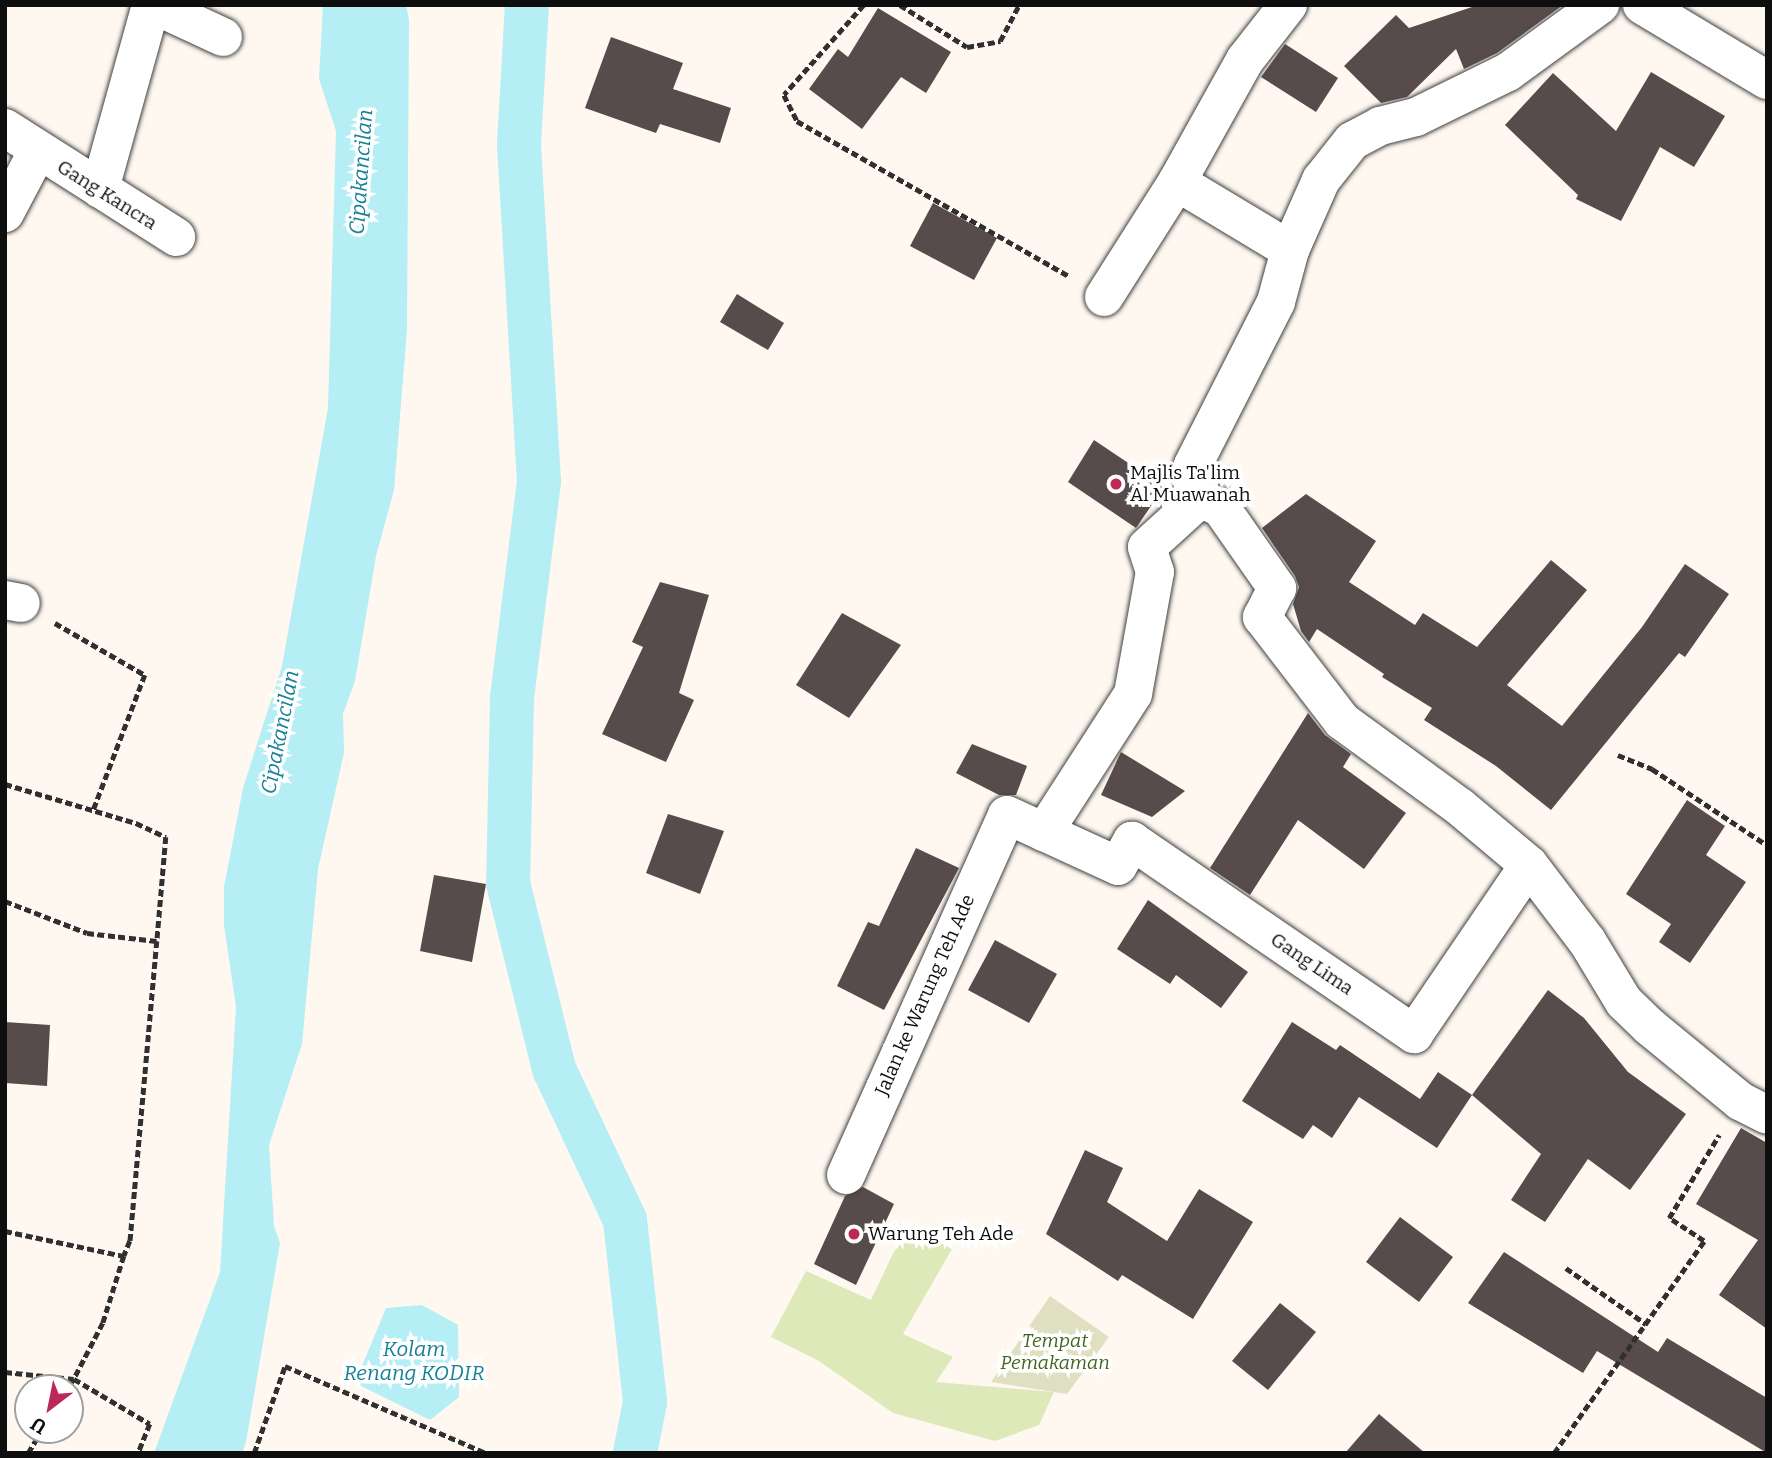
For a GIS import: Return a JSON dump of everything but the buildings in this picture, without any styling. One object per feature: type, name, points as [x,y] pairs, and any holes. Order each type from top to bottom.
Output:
[{"type":"street","points":[[100,189],[153,5],[223,37]]},
{"type":"street","points":[[1104,297],[1177,182],[1245,60],[1288,5]]},
{"type":"street","points":[[1193,505],[1193,465],[1276,302],[1290,250],[1321,180],[1352,141],[1380,127],[1416,117],[1508,72],[1600,5]]},
{"type":"street","points":[[1642,5],[1767,80]]},
{"type":"street","name":"Gang Kancra","points":[[5,128],[37,152],[176,237]]},
{"type":"street","name":"Gang Kancra","points":[[5,213],[37,152]]},
{"type":"street","points":[[1177,182],[1290,250]]},
{"type":"street","points":[[1044,832],[1133,694],[1155,572],[1147,547],[1193,505],[1204,500],[1221,508],[1277,588],[1262,617],[1342,722],[1460,807],[1529,865],[1587,941],[1624,1002],[1754,1108]]},
{"type":"street","name":"Jalan ke Warung Teh Ade","points":[[846,1175],[1007,815],[1044,832]]},
{"type":"street","name":"Gang Lima","points":[[1044,832],[1118,866],[1132,841],[1414,1034],[1529,865]]},
{"type":"path","points":[[864,5],[784,95],[797,121],[1104,297]]},
{"type":"path","points":[[900,5],[967,47],[1000,41],[1019,5]]},
{"type":"path","points":[[13,601],[145,675],[93,811]]},
{"type":"path","points":[[1618,755],[1652,769],[1767,845]]},
{"type":"path","points":[[5,784],[166,837],[130,1241],[103,1323],[77,1374]]},
{"type":"path","points":[[5,901],[87,933],[157,941]]},
{"type":"path","points":[[1554,1453],[1704,1241],[1669,1218],[1754,1108]]},
{"type":"path","points":[[5,1231],[124,1256]]},
{"type":"path","points":[[1566,1268],[1646,1324]]},
{"type":"path","points":[[254,1453],[285,1366],[486,1453]]},
{"type":"path","points":[[5,1372],[25,1374]]},
{"type":"path","points":[[84,1385],[150,1424],[138,1453]]},
{"type":"green space","points":[[906,1226],[952,1249],[903,1334],[953,1357],[936,1382],[1054,1392],[1039,1425],[995,1441],[893,1413],[819,1361],[771,1337],[806,1271],[871,1300]]},
{"type":"green space","name":"Tempat Pemakaman","points":[[1050,1296],[1109,1337],[1067,1394],[991,1382]]},
{"type":"water","name":"Cipakancilan","points":[[323,5],[406,5],[409,20],[407,330],[394,490],[376,556],[355,681],[343,714],[344,753],[318,869],[302,1044],[269,1145],[274,1226],[280,1243],[246,1442],[242,1453],[154,1453],[220,1272],[236,1007],[224,925],[224,887],[243,788],[282,666],[328,408],[336,131],[319,79]]},
{"type":"water","name":"Kolam Renang KODIR","points":[[422,1305],[458,1325],[459,1397],[430,1420],[355,1383],[386,1308]]},
{"type":"waterway","points":[[527,5],[519,145],[539,481],[512,698],[508,883],[554,1069],[625,1220],[645,1402],[635,1453]]},
{"type":"place","name":"Majlis Ta'lim Al Muawanah","points":[[1116,484]]},
{"type":"place","name":"Warung Teh Ade","points":[[854,1234]]}]
